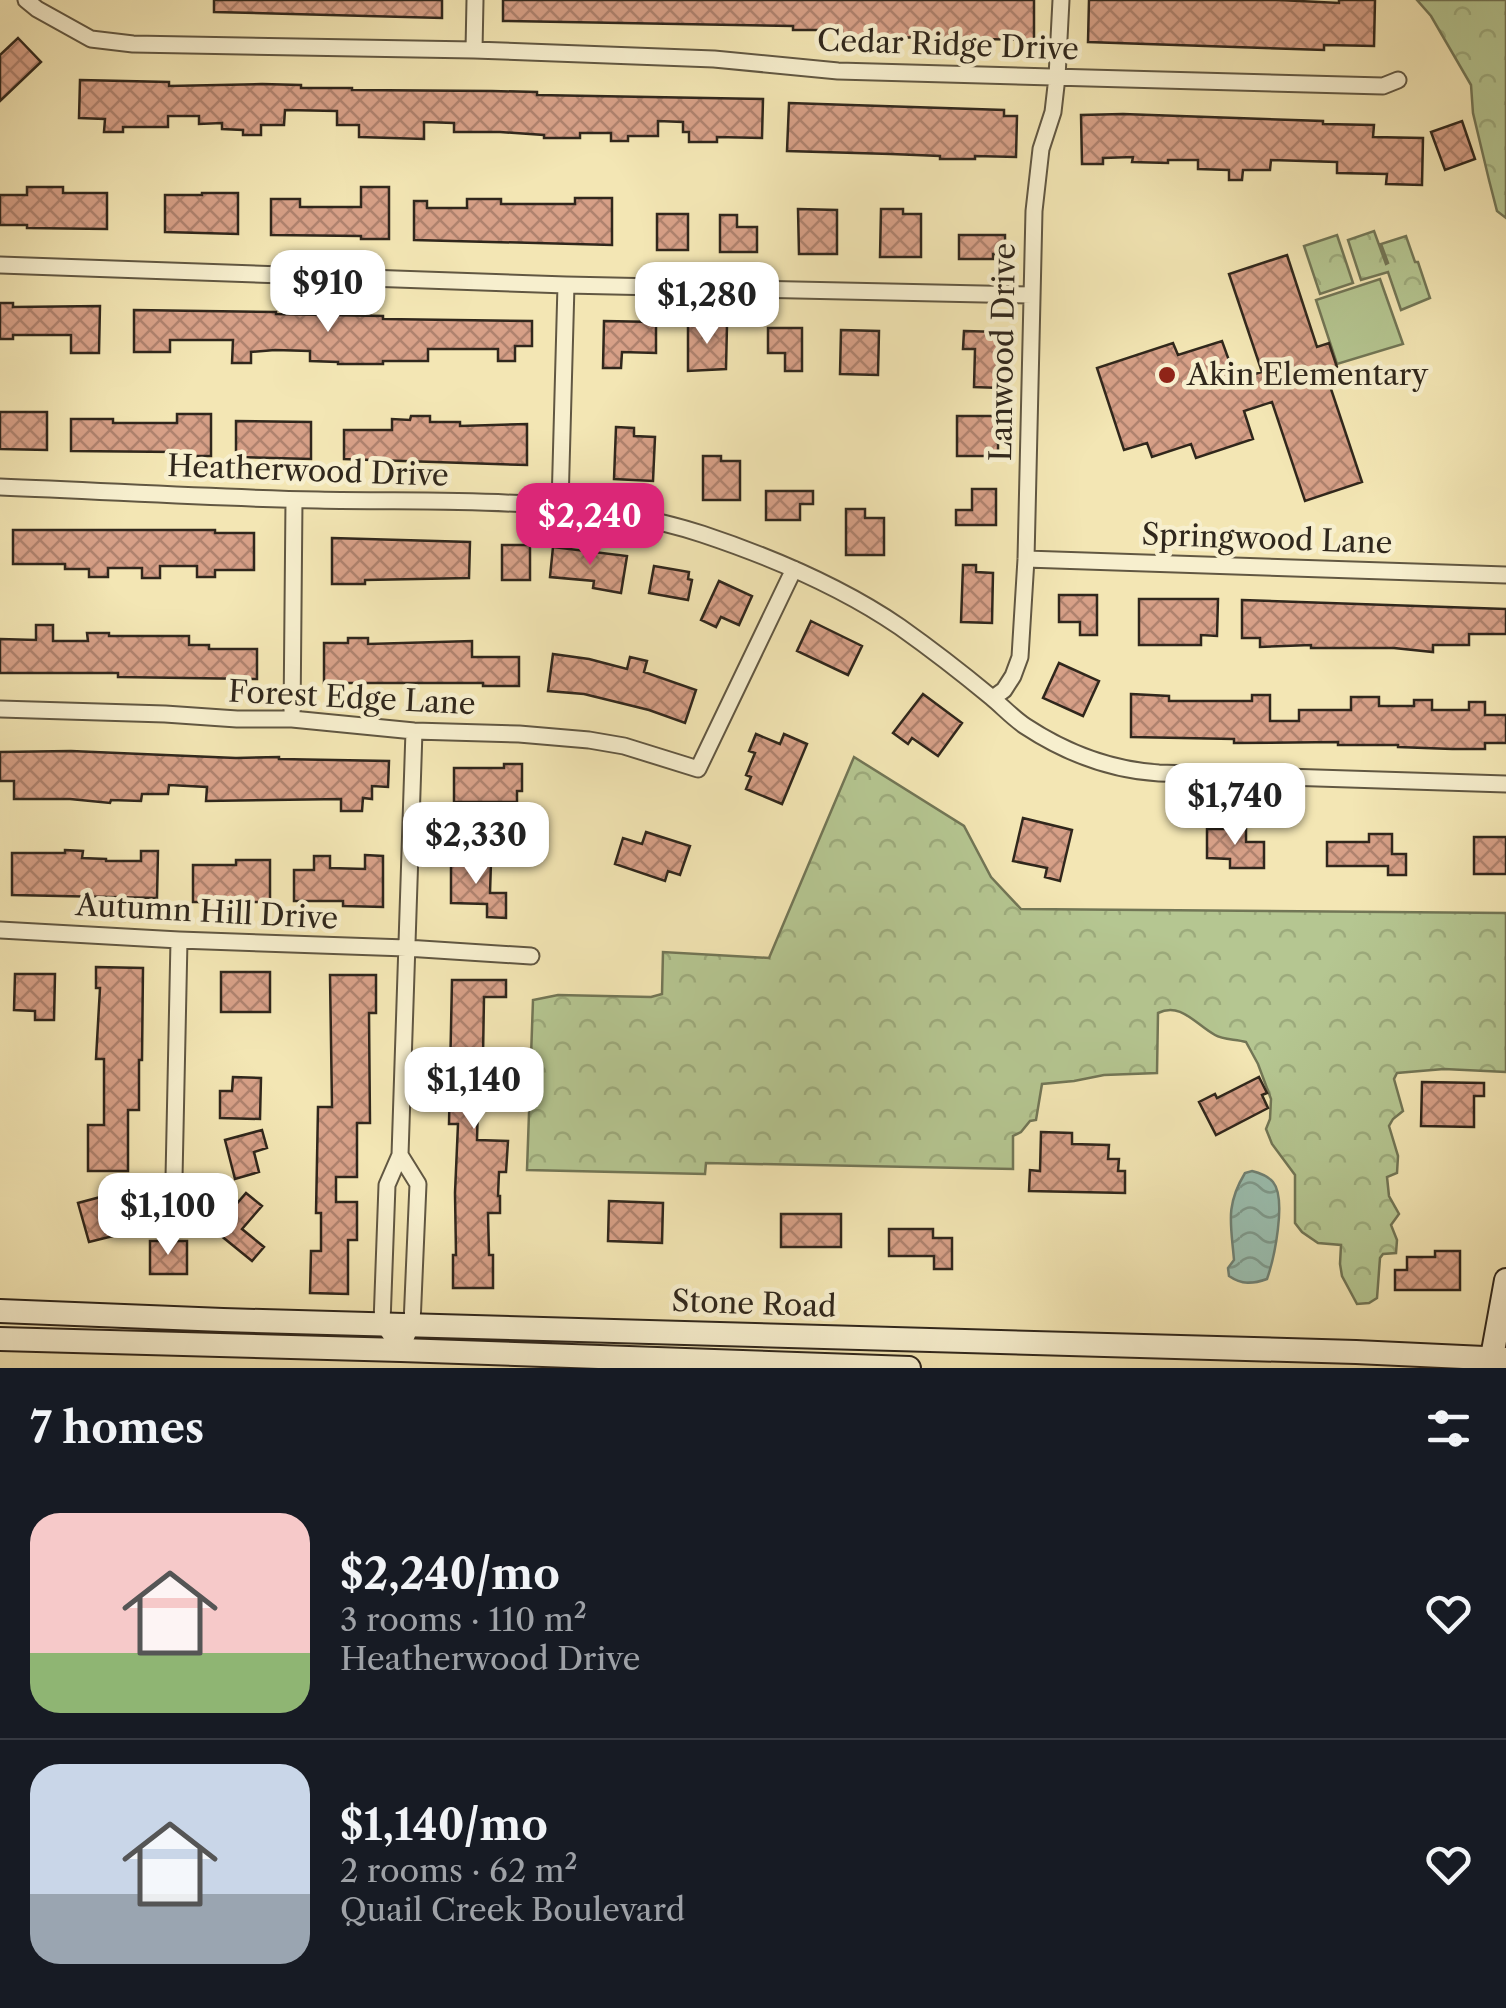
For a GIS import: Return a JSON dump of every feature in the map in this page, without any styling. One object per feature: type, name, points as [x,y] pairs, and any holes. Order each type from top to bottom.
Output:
[{"type":"main road","points":[[1495,1362],[1506,1280]]},
{"type":"main road","name":"Stone Road","points":[[0,1311],[697,1332],[1276,1359],[1495,1362]]},
{"type":"main road","points":[[696,1361],[697,1332]]},
{"type":"main road","name":"Stone Road","points":[[0,1339],[401,1359],[696,1361],[909,1368]]},
{"type":"street","name":"Cedar Ridge Drive","points":[[26,0],[91,39],[174,45],[714,59],[838,71],[1383,86],[1398,80]]},
{"type":"street","points":[[474,50],[475,0]]},
{"type":"street","name":"Lanwood Drive","points":[[993,698],[1004,690],[1020,657],[1034,211],[1057,77],[1060,0]]},
{"type":"street","points":[[0,265],[566,286],[1032,295]]},
{"type":"street","points":[[560,505],[566,286]]},
{"type":"street","name":"Heatherwood Drive","points":[[0,487],[294,500],[560,505],[633,517],[698,533],[794,569],[850,596],[900,627],[1021,724],[1061,748],[1114,766],[1146,772],[1506,784]]},
{"type":"street","points":[[292,719],[294,500]]},
{"type":"street","name":"Springwood Lane","points":[[1026,559],[1506,575]]},
{"type":"street","name":"Forest Edge Lane","points":[[0,709],[292,719],[414,731],[519,734],[624,746],[698,768],[794,569]]},
{"type":"street","points":[[401,1359],[382,1323],[387,1185],[400,1155],[414,731]]},
{"type":"street","name":"Autumn Hill Drive","points":[[0,930],[531,956]]},
{"type":"street","points":[[174,1178],[179,940]]},
{"type":"street","points":[[400,1155],[418,1184],[412,1324],[401,1359]]},
{"type":"green space","points":[[1417,0],[1506,0],[1506,218],[1497,211],[1473,113],[1471,85],[1431,16]]},
{"type":"green space","points":[[1374,231],[1386,264],[1381,244],[1406,236],[1430,298],[1401,310],[1388,272],[1361,280],[1348,240]]},
{"type":"green space","points":[[1337,235],[1353,283],[1320,294],[1304,246]]},
{"type":"green space","points":[[1380,279],[1403,344],[1337,364],[1316,300]]},
{"type":"green space","points":[[854,757],[964,826],[991,877],[1021,909],[1506,913],[1506,1072],[1444,1069],[1397,1073],[1394,1079],[1403,1111],[1389,1126],[1398,1156],[1397,1173],[1387,1177],[1389,1196],[1399,1214],[1391,1225],[1397,1240],[1396,1253],[1380,1258],[1377,1298],[1357,1304],[1342,1276],[1341,1245],[1318,1243],[1295,1223],[1295,1175],[1266,1129],[1271,1099],[1246,1042],[1218,1037],[1174,1010],[1158,1013],[1157,1073],[1104,1075],[1042,1084],[1036,1120],[1013,1136],[1013,1169],[706,1163],[705,1174],[527,1170],[533,1000],[558,995],[662,994],[663,952],[769,958]]},
{"type":"water","points":[[1252,1171],[1273,1182],[1279,1215],[1267,1279],[1248,1283],[1229,1276],[1228,1268],[1234,1260],[1234,1195],[1245,1173]]},
{"type":"building","points":[[214,0],[442,0],[442,18],[214,12]]},
{"type":"building","points":[[503,0],[1034,0],[1034,40],[842,36],[842,30],[793,30],[793,26],[503,21]]},
{"type":"building","points":[[1089,0],[1375,0],[1374,46],[1324,45],[1324,50],[1088,42]]},
{"type":"building","points":[[18,38],[41,62],[0,101],[0,55]]},
{"type":"building","points":[[80,80],[169,82],[169,86],[262,84],[352,90],[763,99],[762,138],[717,137],[717,142],[689,142],[683,122],[658,121],[658,136],[628,136],[628,141],[611,141],[611,133],[544,138],[500,132],[454,132],[454,123],[424,122],[424,139],[359,137],[359,125],[337,125],[337,111],[285,110],[284,125],[261,125],[261,135],[222,129],[222,123],[199,124],[199,116],[168,116],[168,127],[123,127],[123,132],[104,132],[105,119],[79,118]]},
{"type":"building","points":[[789,103],[1004,110],[1004,116],[1017,116],[1016,157],[940,159],[787,151]]},
{"type":"building","points":[[1081,115],[1374,125],[1373,137],[1423,138],[1422,185],[1386,184],[1387,174],[1337,173],[1337,162],[1271,160],[1270,170],[1243,170],[1242,180],[1229,180],[1229,170],[1198,169],[1198,160],[1168,163],[1132,162],[1133,157],[1103,158],[1103,164],[1082,164]]},
{"type":"building","points":[[1462,121],[1475,159],[1445,170],[1431,132]]},
{"type":"building","points":[[27,187],[63,187],[63,193],[107,193],[107,229],[0,225],[0,195],[27,195]]},
{"type":"building","points":[[361,187],[389,187],[389,239],[271,235],[271,199],[300,199],[300,207],[361,207]]},
{"type":"building","points":[[238,193],[238,234],[165,232],[165,195]]},
{"type":"building","points":[[575,198],[612,198],[612,245],[414,240],[414,201],[427,201],[427,208],[467,208],[467,199],[501,199],[501,204],[575,204]]},
{"type":"building","points":[[798,209],[837,210],[837,254],[799,254]]},
{"type":"building","points":[[881,209],[921,214],[921,257],[880,257]]},
{"type":"building","points":[[657,214],[688,214],[688,250],[657,250]]},
{"type":"building","points":[[720,215],[737,215],[737,227],[757,227],[757,252],[720,252]]},
{"type":"building","points":[[959,235],[1005,235],[1005,254],[993,254],[993,259],[959,259]]},
{"type":"building","name":"Akin Elementary","points":[[1287,255],[1317,347],[1329,343],[1341,379],[1329,383],[1362,482],[1305,501],[1272,402],[1244,411],[1253,439],[1196,458],[1191,444],[1152,457],[1147,443],[1124,450],[1097,368],[1173,343],[1178,355],[1222,341],[1236,380],[1262,372],[1229,274]]},
{"type":"building","points":[[0,303],[13,303],[13,307],[100,306],[99,353],[71,353],[71,335],[13,335],[13,339],[0,339]]},
{"type":"building","points":[[134,310],[532,321],[532,346],[515,346],[515,361],[498,361],[498,349],[428,349],[428,361],[383,364],[310,361],[310,351],[275,350],[251,352],[251,363],[232,363],[233,340],[170,340],[170,352],[134,352]]},
{"type":"building","points":[[604,321],[656,322],[656,353],[622,352],[621,368],[603,368]]},
{"type":"building","points":[[688,324],[727,325],[726,369],[688,371]]},
{"type":"building","points":[[768,328],[802,328],[802,371],[785,371],[785,353],[768,353]]},
{"type":"building","points":[[841,330],[879,331],[878,375],[840,374]]},
{"type":"building","points":[[964,331],[1001,332],[1000,388],[974,387],[975,349],[963,349]]},
{"type":"building","points":[[0,412],[47,412],[47,450],[0,449]]},
{"type":"building","points":[[177,414],[211,414],[211,456],[71,451],[71,419],[177,423]]},
{"type":"building","points":[[411,416],[430,416],[430,422],[460,422],[460,426],[527,424],[527,465],[344,459],[344,430],[392,430],[392,419],[410,420]]},
{"type":"building","points":[[957,416],[998,416],[998,456],[957,456]]},
{"type":"building","points":[[236,421],[311,422],[311,459],[236,457]]},
{"type":"building","points":[[616,427],[634,428],[634,436],[655,437],[653,481],[614,479]]},
{"type":"building","points":[[703,456],[740,461],[740,500],[703,500]]},
{"type":"building","points":[[972,489],[996,489],[996,525],[956,525],[956,510],[972,510]]},
{"type":"building","points":[[766,491],[813,491],[813,504],[800,504],[800,520],[766,520]]},
{"type":"building","points":[[846,509],[865,509],[865,518],[884,518],[884,555],[846,555]]},
{"type":"building","points":[[13,530],[254,533],[254,570],[215,570],[215,577],[197,577],[197,566],[160,566],[160,578],[142,578],[142,568],[108,568],[108,577],[89,577],[89,569],[65,569],[65,564],[13,564]]},
{"type":"building","points":[[332,538],[470,542],[469,578],[332,584]]},
{"type":"building","points":[[502,545],[530,545],[530,580],[502,580]]},
{"type":"building","points":[[553,547],[627,556],[621,593],[593,588],[594,581],[550,577]]},
{"type":"building","points":[[963,565],[976,565],[976,572],[993,573],[992,623],[961,622]]},
{"type":"building","points":[[654,566],[689,572],[688,579],[692,580],[688,600],[649,593]]},
{"type":"building","points":[[719,581],[752,596],[739,625],[721,617],[716,627],[701,620]]},
{"type":"building","points":[[1059,595],[1097,595],[1097,635],[1080,635],[1080,622],[1059,622]]},
{"type":"building","points":[[1139,599],[1218,599],[1217,636],[1201,635],[1201,645],[1139,645]]},
{"type":"building","points":[[1242,600],[1506,609],[1506,634],[1469,634],[1469,645],[1433,645],[1433,652],[1311,645],[1260,647],[1260,638],[1242,638]]},
{"type":"building","points":[[811,621],[862,646],[848,675],[797,651]]},
{"type":"building","points":[[36,625],[53,625],[53,641],[88,641],[87,633],[189,636],[189,645],[209,645],[209,649],[257,649],[257,679],[0,673],[0,639],[36,640]]},
{"type":"building","points":[[348,638],[368,638],[368,644],[472,641],[472,657],[519,657],[519,686],[324,683],[324,643],[348,643]]},
{"type":"building","points":[[553,654],[627,669],[630,657],[647,661],[644,672],[696,690],[685,723],[584,694],[548,691]]},
{"type":"building","points":[[1059,663],[1099,681],[1083,716],[1043,698]]},
{"type":"building","points":[[923,694],[962,723],[938,756],[912,738],[908,744],[893,733]]},
{"type":"building","points":[[1131,694],[1169,696],[1169,701],[1252,701],[1252,695],[1270,695],[1270,721],[1299,721],[1299,710],[1351,710],[1351,697],[1379,697],[1379,706],[1414,706],[1414,700],[1432,700],[1432,710],[1469,710],[1469,702],[1485,702],[1485,715],[1506,715],[1506,743],[1485,743],[1485,749],[1452,749],[1131,737]]},
{"type":"building","points":[[756,734],[780,744],[784,734],[807,744],[782,804],[746,789],[751,777],[746,775],[755,753],[749,751]]},
{"type":"building","points":[[0,752],[389,761],[388,787],[372,786],[372,799],[363,798],[362,811],[341,811],[341,799],[206,801],[207,787],[169,785],[168,794],[142,794],[141,801],[14,799],[14,781],[0,781]]},
{"type":"building","points":[[504,764],[522,764],[522,791],[517,791],[517,802],[454,802],[454,768],[504,768]]},
{"type":"building","points":[[1023,818],[1072,830],[1060,881],[1045,877],[1047,868],[1013,861]]},
{"type":"building","points":[[1207,829],[1246,829],[1246,842],[1264,842],[1264,868],[1230,868],[1230,859],[1207,858]]},
{"type":"building","points":[[646,832],[690,846],[680,875],[668,871],[665,881],[615,864],[623,838],[642,844]]},
{"type":"building","points":[[1369,834],[1392,834],[1392,854],[1406,854],[1406,875],[1388,875],[1388,866],[1327,866],[1327,842],[1369,842]]},
{"type":"building","points":[[1474,837],[1506,837],[1506,874],[1474,874]]},
{"type":"building","points":[[83,851],[82,858],[106,861],[141,861],[141,851],[158,851],[157,898],[12,895],[12,853]]},
{"type":"building","points":[[365,855],[383,856],[383,907],[343,906],[343,901],[294,901],[294,870],[314,870],[314,856],[330,856],[330,868],[365,869]]},
{"type":"building","points":[[236,860],[270,860],[270,902],[193,902],[193,865],[236,865]]},
{"type":"building","points":[[451,861],[491,862],[490,893],[506,893],[506,918],[487,917],[487,904],[451,903]]},
{"type":"building","points":[[96,967],[143,968],[139,1110],[128,1110],[128,1171],[88,1171],[88,1125],[104,1125],[104,1059],[96,1059],[100,988],[96,988]]},
{"type":"building","points":[[221,972],[270,972],[270,1012],[221,1012]]},
{"type":"building","points":[[15,974],[55,974],[54,1020],[35,1020],[35,1011],[14,1010]]},
{"type":"building","points":[[330,975],[376,975],[376,1013],[369,1013],[370,1123],[357,1123],[357,1177],[336,1177],[336,1202],[357,1202],[357,1240],[348,1240],[348,1294],[310,1293],[311,1251],[321,1251],[321,1213],[316,1213],[318,1107],[332,1107]]},
{"type":"building","points":[[452,980],[506,980],[506,997],[484,997],[483,1056],[511,1056],[511,1072],[494,1072],[493,1102],[478,1102],[477,1140],[508,1141],[506,1172],[499,1172],[500,1213],[488,1213],[493,1288],[453,1288],[458,1124],[449,1124]]},
{"type":"building","points":[[233,1077],[261,1078],[260,1119],[220,1118],[220,1091],[232,1091]]},
{"type":"building","points":[[1259,1077],[1267,1093],[1262,1095],[1268,1108],[1216,1135],[1199,1102],[1215,1094],[1217,1098]]},
{"type":"building","points":[[1422,1082],[1484,1083],[1484,1096],[1474,1096],[1474,1127],[1421,1126]]},
{"type":"building","points":[[262,1130],[267,1148],[254,1152],[259,1172],[235,1179],[225,1140]]},
{"type":"building","points":[[1041,1132],[1072,1133],[1072,1144],[1109,1145],[1108,1159],[1119,1159],[1118,1171],[1125,1171],[1125,1193],[1029,1191],[1030,1170],[1040,1171]]},
{"type":"building","points":[[119,1192],[129,1232],[89,1242],[78,1203]]},
{"type":"building","points":[[246,1193],[262,1206],[242,1229],[264,1247],[252,1261],[214,1230]]},
{"type":"building","points":[[609,1201],[663,1203],[662,1243],[608,1241]]},
{"type":"building","points":[[781,1214],[841,1214],[841,1247],[781,1247]]},
{"type":"building","points":[[889,1229],[933,1229],[933,1238],[952,1238],[952,1269],[934,1269],[934,1256],[889,1256]]},
{"type":"building","points":[[150,1241],[187,1241],[187,1274],[150,1274]]},
{"type":"building","points":[[1435,1251],[1460,1251],[1460,1290],[1395,1290],[1395,1270],[1407,1270],[1407,1257],[1435,1257]]},
{"type":"place","name":"Akin Elementary","points":[[1167,375]]}]
